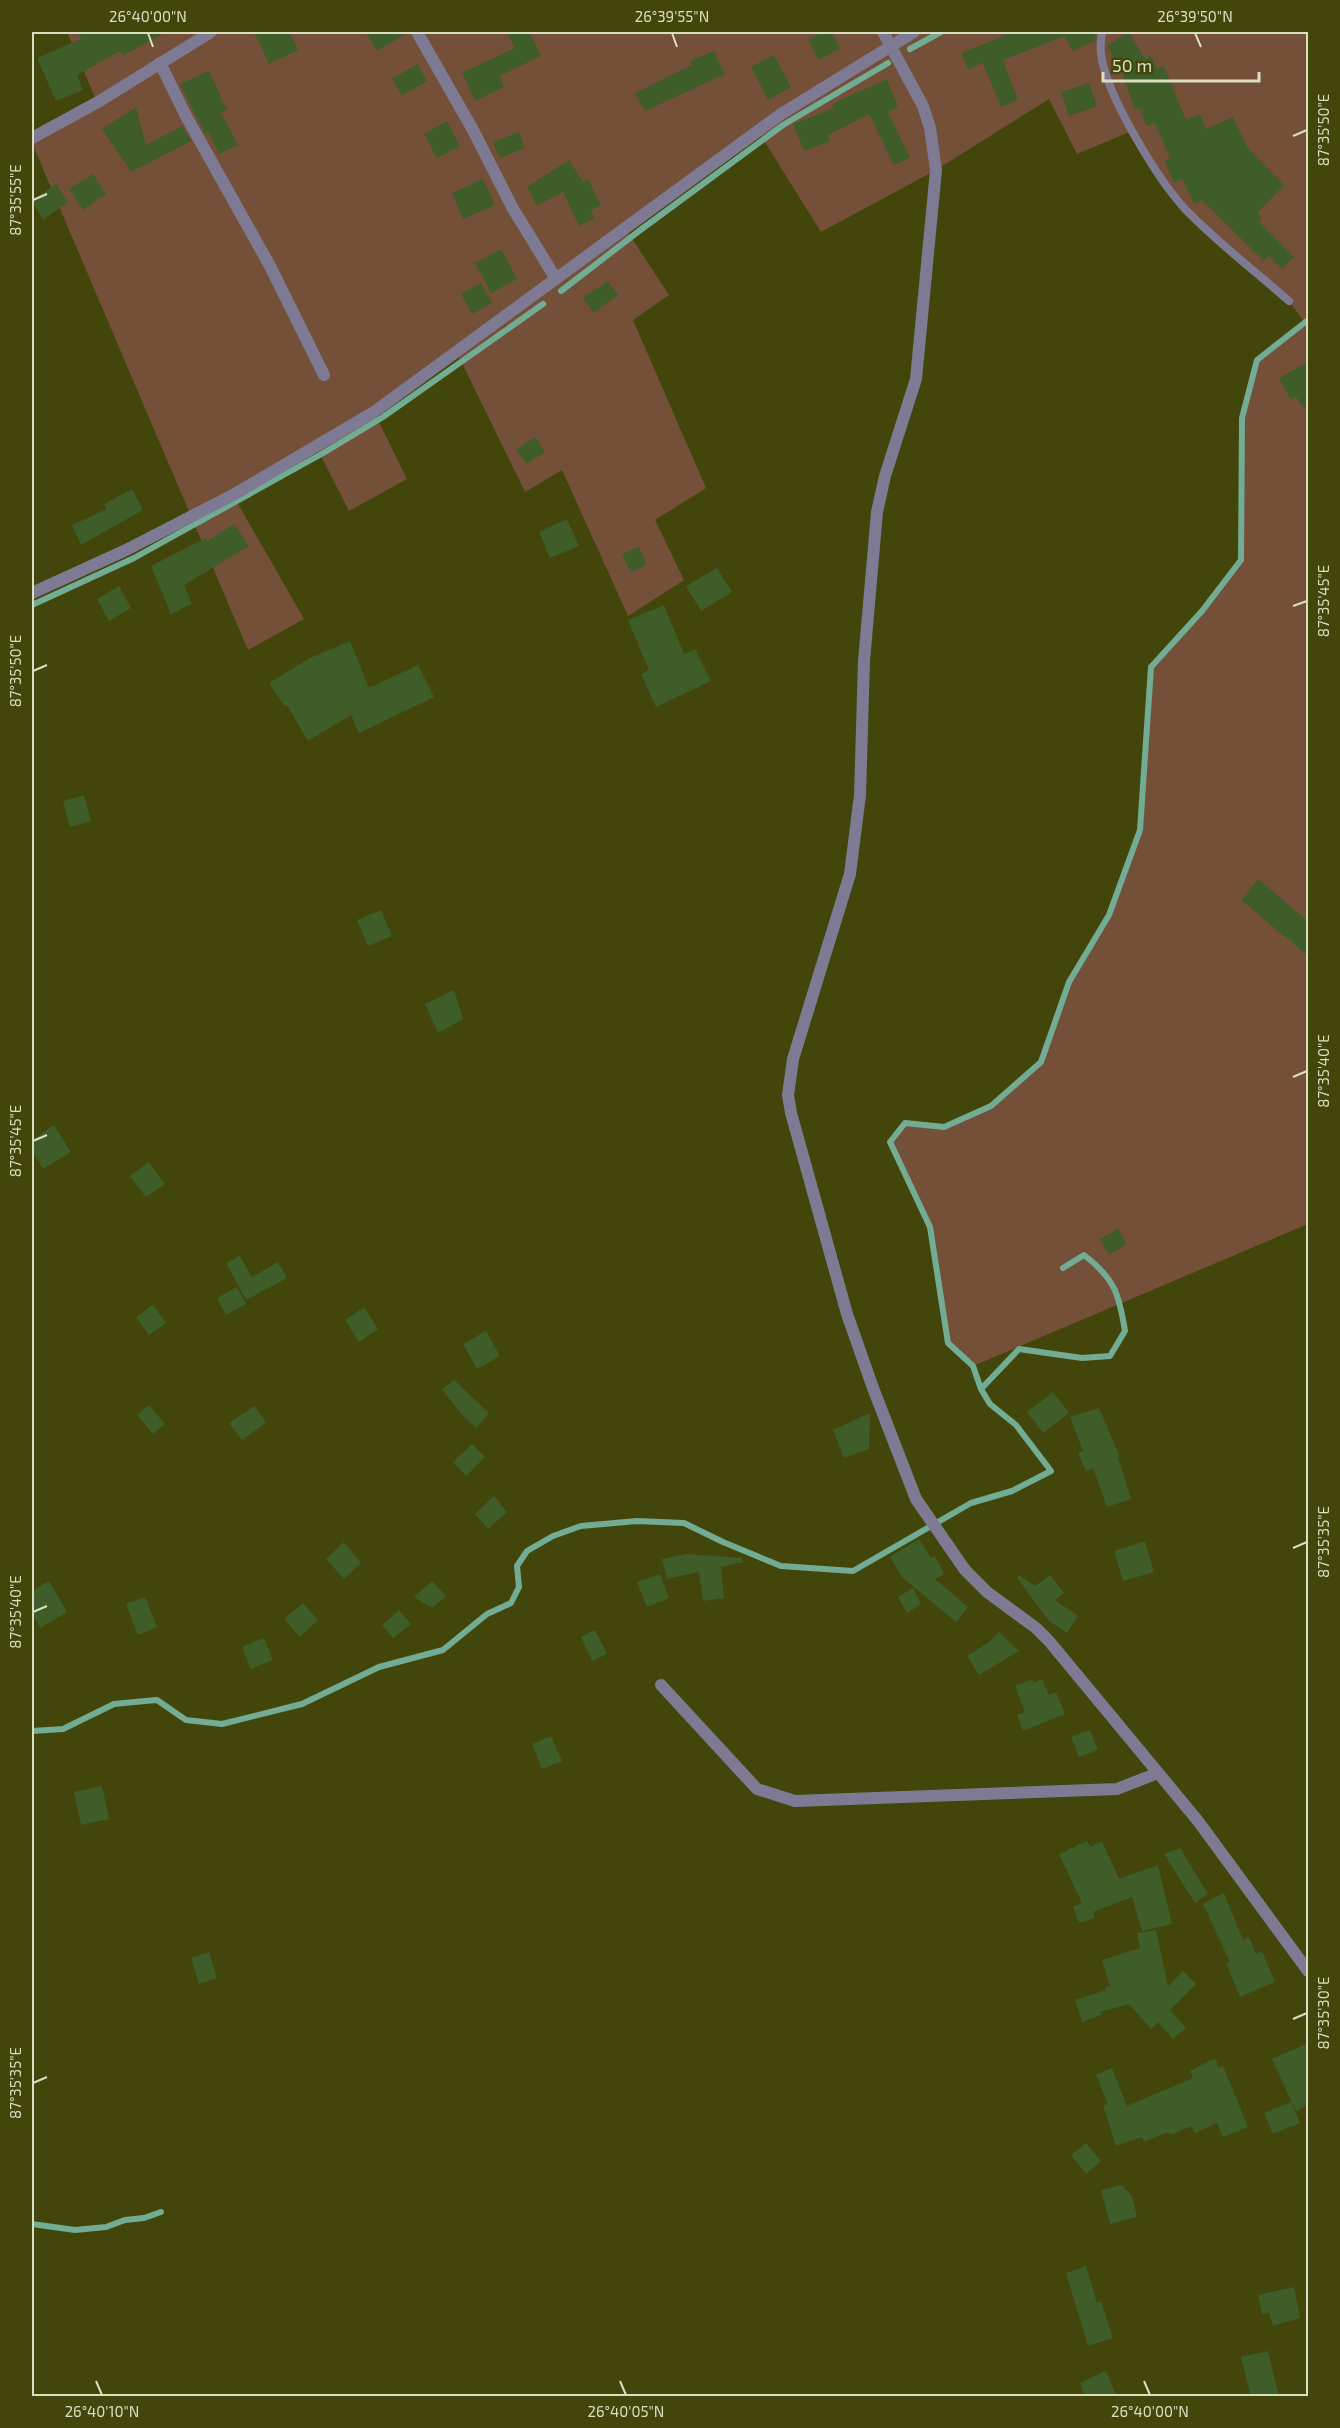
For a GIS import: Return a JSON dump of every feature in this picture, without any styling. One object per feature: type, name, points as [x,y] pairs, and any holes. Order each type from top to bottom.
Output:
[{"type":"street","points":[[32,138],[98,102],[211,32]]},
{"type":"street","points":[[417,32],[473,130],[512,207],[556,279]]},
{"type":"street","points":[[883,32],[923,106],[930,128],[936,171],[916,379],[885,476],[877,512],[864,661],[860,795],[850,874],[793,1059],[788,1095],[847,1314],[916,1499],[965,1570],[987,1592],[1036,1628],[1049,1641],[1198,1821],[1308,1971]]},
{"type":"street","points":[[32,593],[126,550],[223,500],[374,412],[781,114],[914,32]]},
{"type":"street","points":[[160,63],[186,116],[270,266],[324,375]]},
{"type":"street","points":[[661,1685],[757,1789],[795,1801],[1117,1789],[1158,1773]]},
{"type":"lane","points":[[1102,32],[1101,54],[1107,76],[1132,131],[1164,183],[1186,210],[1289,301]]},
{"type":"shaded area","points":[[67,32],[1308,32],[1308,1224],[973,1366],[948,1343],[930,1227],[890,1142],[905,1123],[944,1127],[991,1106],[1041,1062],[1069,982],[1109,915],[1140,830],[1151,667],[1202,611],[1241,560],[1242,418],[1257,360],[1305,323],[1289,301],[1187,210],[1132,131],[1077,154],[1049,99],[936,170],[821,232],[758,131],[625,228],[669,295],[633,320],[706,488],[655,520],[684,580],[628,616],[562,470],[525,492],[457,353],[374,412],[407,479],[349,511],[316,446],[233,495],[304,619],[248,650],[32,143],[97,102]]},
{"type":"building","points":[[78,32],[166,32],[123,56],[120,51],[77,75],[83,90],[56,101],[37,58],[81,39]]},
{"type":"building","points":[[254,32],[289,32],[298,50],[269,64]]},
{"type":"building","points":[[366,32],[409,32],[377,51]]},
{"type":"building","points":[[507,32],[529,32],[541,56],[500,76],[504,87],[475,101],[462,73],[515,48]]},
{"type":"building","points":[[823,32],[831,32],[840,48],[819,60],[808,40]]},
{"type":"building","points":[[1002,32],[1096,32],[1095,41],[1072,51],[1065,36],[1003,60],[1018,100],[1001,107],[983,63],[968,69],[961,53],[1004,36]]},
{"type":"building","points":[[1129,32],[1145,59],[1151,56],[1157,69],[1164,66],[1186,120],[1200,114],[1206,129],[1233,117],[1247,147],[1284,185],[1257,213],[1262,218],[1259,222],[1294,257],[1282,269],[1269,256],[1264,261],[1202,200],[1194,204],[1182,179],[1174,183],[1165,161],[1170,158],[1155,123],[1147,126],[1139,108],[1135,110],[1120,67],[1107,46]]},
{"type":"building","points":[[714,51],[725,74],[645,111],[635,93],[692,65],[690,61]]},
{"type":"building","points":[[774,55],[791,87],[768,100],[751,67]]},
{"type":"building","points":[[417,64],[427,81],[402,96],[392,79]]},
{"type":"building","points":[[209,71],[227,110],[221,113],[238,145],[219,154],[208,132],[205,134],[180,84]]},
{"type":"building","points":[[887,79],[898,108],[888,112],[910,158],[894,165],[869,114],[828,135],[830,141],[804,151],[793,124],[834,108],[832,104]]},
{"type":"building","points":[[1089,83],[1097,106],[1069,116],[1061,92]]},
{"type":"building","points":[[136,107],[146,145],[182,126],[191,141],[131,172],[102,129]]},
{"type":"building","points":[[447,121],[460,146],[437,158],[424,134]]},
{"type":"building","points":[[519,132],[525,148],[500,158],[493,142]]},
{"type":"building","points":[[569,160],[583,182],[588,179],[601,205],[591,210],[595,218],[579,226],[563,192],[537,206],[527,187]]},
{"type":"building","points":[[93,174],[106,194],[83,210],[69,189]]},
{"type":"building","points":[[483,179],[495,205],[463,219],[452,193]]},
{"type":"building","points":[[56,184],[68,202],[43,220],[32,201]]},
{"type":"building","points":[[501,249],[517,279],[491,293],[475,263]]},
{"type":"building","points":[[608,281],[618,295],[593,313],[583,298]]},
{"type":"building","points":[[481,283],[492,303],[472,314],[461,294]]},
{"type":"building","points":[[1308,362],[1308,413],[1296,397],[1291,400],[1279,378]]},
{"type":"building","points":[[535,437],[545,452],[527,464],[516,450]]},
{"type":"building","points":[[132,489],[143,510],[81,545],[72,525],[107,509],[104,504]]},
{"type":"building","points":[[567,519],[579,546],[550,558],[539,532]]},
{"type":"building","points":[[234,524],[249,546],[184,585],[192,604],[171,614],[151,566],[206,538],[208,541]]},
{"type":"building","points":[[639,547],[647,565],[630,572],[622,554]]},
{"type":"building","points":[[717,568],[732,592],[701,611],[686,586]]},
{"type":"building","points":[[119,586],[131,608],[109,621],[97,599]]},
{"type":"building","points":[[664,605],[684,654],[695,649],[711,681],[656,707],[641,674],[649,670],[628,620]]},
{"type":"building","points":[[350,641],[369,688],[418,665],[434,697],[359,733],[351,715],[308,741],[287,705],[285,707],[269,683],[310,658]]},
{"type":"building","points":[[84,795],[91,821],[70,827],[63,801]]},
{"type":"building","points":[[1258,879],[1308,921],[1308,956],[1241,900]]},
{"type":"building","points":[[381,910],[392,936],[368,946],[357,920]]},
{"type":"building","points":[[454,990],[463,1019],[438,1033],[425,1004]]},
{"type":"building","points":[[54,1125],[71,1152],[43,1169],[32,1151],[32,1140]]},
{"type":"building","points":[[149,1162],[165,1184],[146,1197],[130,1176]]},
{"type":"building","points":[[1118,1229],[1127,1244],[1109,1255],[1100,1239]]},
{"type":"building","points":[[240,1256],[252,1277],[278,1262],[287,1278],[246,1300],[226,1263]]},
{"type":"building","points":[[237,1287],[246,1304],[226,1315],[217,1298]]},
{"type":"building","points":[[153,1305],[166,1323],[149,1335],[136,1317]]},
{"type":"building","points":[[364,1307],[378,1329],[359,1342],[345,1320]]},
{"type":"building","points":[[486,1331],[500,1356],[477,1369],[463,1344]]},
{"type":"building","points":[[454,1380],[489,1413],[476,1428],[461,1414],[442,1389]]},
{"type":"building","points":[[1053,1392],[1069,1413],[1043,1433],[1027,1412]]},
{"type":"building","points":[[149,1405],[165,1424],[153,1434],[137,1415]]},
{"type":"building","points":[[255,1406],[266,1423],[242,1440],[229,1423]]},
{"type":"building","points":[[1099,1408],[1120,1457],[1118,1457],[1131,1499],[1107,1507],[1093,1468],[1086,1471],[1078,1453],[1083,1451],[1070,1417]]},
{"type":"building","points":[[870,1413],[869,1449],[844,1458],[833,1430]]},
{"type":"building","points":[[472,1444],[485,1457],[466,1476],[453,1462]]},
{"type":"building","points":[[494,1496],[507,1512],[488,1529],[475,1514]]},
{"type":"building","points":[[919,1539],[931,1558],[935,1556],[944,1574],[935,1579],[968,1607],[956,1622],[902,1577],[890,1557]]},
{"type":"building","points":[[1145,1541],[1154,1572],[1123,1581],[1114,1551]]},
{"type":"building","points":[[344,1542],[361,1563],[344,1579],[326,1559]]},
{"type":"building","points":[[686,1554],[742,1558],[743,1562],[721,1567],[724,1598],[703,1601],[699,1572],[667,1579],[662,1559]]},
{"type":"building","points":[[660,1574],[669,1598],[647,1607],[637,1582]]},
{"type":"building","points":[[1019,1575],[1035,1586],[1050,1575],[1064,1593],[1055,1600],[1078,1616],[1067,1633],[1049,1621],[1017,1578]]},
{"type":"building","points":[[49,1581],[67,1612],[40,1628],[32,1613],[32,1591]]},
{"type":"building","points":[[432,1581],[446,1596],[432,1608],[414,1597]]},
{"type":"building","points":[[913,1588],[921,1604],[907,1613],[898,1597]]},
{"type":"building","points":[[145,1597],[157,1627],[138,1635],[126,1604]]},
{"type":"building","points":[[303,1603],[318,1620],[300,1637],[284,1619]]},
{"type":"building","points":[[399,1610],[411,1624],[393,1638],[382,1625]]},
{"type":"building","points":[[595,1630],[607,1654],[592,1661],[581,1637]]},
{"type":"building","points":[[999,1632],[1019,1651],[979,1675],[967,1656],[989,1642]]},
{"type":"building","points":[[264,1638],[273,1660],[251,1669],[242,1647]]},
{"type":"building","points":[[1032,1679],[1034,1683],[1042,1679],[1049,1695],[1056,1692],[1065,1714],[1023,1731],[1017,1715],[1025,1712],[1015,1686]]},
{"type":"building","points":[[1090,1730],[1098,1750],[1079,1757],[1071,1737]]},
{"type":"building","points":[[551,1736],[562,1761],[542,1769],[532,1744]]},
{"type":"building","points":[[102,1786],[109,1819],[81,1825],[74,1792]]},
{"type":"building","points":[[1087,1841],[1090,1847],[1102,1841],[1119,1879],[1158,1865],[1172,1924],[1142,1931],[1132,1897],[1093,1912],[1095,1918],[1079,1923],[1073,1907],[1082,1903],[1059,1854]]},
{"type":"building","points":[[1180,1848],[1208,1894],[1195,1903],[1164,1854]]},
{"type":"building","points":[[1224,1893],[1243,1940],[1249,1937],[1256,1954],[1262,1951],[1275,1982],[1240,1997],[1226,1963],[1230,1962],[1203,1904]]},
{"type":"building","points":[[1156,1930],[1168,1986],[1183,1971],[1196,1984],[1170,2010],[1186,2028],[1173,2039],[1158,2022],[1151,2029],[1129,2004],[1100,2012],[1101,2015],[1082,2022],[1075,2000],[1106,1990],[1105,1987],[1110,1986],[1102,1960],[1140,1948],[1137,1933]]},
{"type":"building","points":[[209,1952],[217,1978],[199,1984],[191,1958]]},
{"type":"building","points":[[1308,2043],[1308,2105],[1296,2111],[1272,2059]]},
{"type":"building","points":[[1215,2058],[1219,2068],[1223,2066],[1248,2127],[1223,2137],[1217,2123],[1195,2133],[1192,2126],[1170,2135],[1168,2132],[1144,2142],[1142,2137],[1116,2146],[1103,2105],[1108,2104],[1096,2075],[1112,2068],[1127,2106],[1193,2078],[1190,2071]]},
{"type":"building","points":[[1291,2102],[1300,2123],[1273,2134],[1264,2113]]},
{"type":"building","points":[[1086,2143],[1101,2161],[1086,2174],[1071,2155]]},
{"type":"building","points":[[1122,2185],[1132,2196],[1137,2217],[1110,2224],[1101,2190]]},
{"type":"building","points":[[1086,2266],[1097,2303],[1101,2301],[1113,2338],[1088,2346],[1066,2273]]},
{"type":"building","points":[[1294,2287],[1300,2318],[1273,2326],[1269,2312],[1262,2314],[1258,2295]]},
{"type":"building","points":[[1268,2351],[1279,2397],[1251,2397],[1241,2357]]},
{"type":"building","points":[[1106,2371],[1117,2397],[1085,2397],[1080,2383]]},
{"type":"waterway","points":[[910,49],[941,32]]},
{"type":"waterway","points":[[561,291],[783,125],[888,63]]},
{"type":"waterway","points":[[32,605],[134,558],[325,452],[383,417],[543,304]]},
{"type":"waterway","points":[[981,1389],[973,1366],[948,1343],[930,1227],[890,1142],[905,1123],[944,1127],[991,1106],[1041,1062],[1069,982],[1109,915],[1140,830],[1151,667],[1202,611],[1241,560],[1242,418],[1257,360],[1308,320]]},
{"type":"waterway","points":[[32,1731],[63,1729],[114,1704],[157,1700],[186,1720],[222,1724],[302,1704],[379,1667],[443,1650],[487,1614],[511,1603],[519,1587],[517,1566],[527,1551],[553,1536],[581,1526],[637,1521],[684,1523],[781,1566],[853,1571],[971,1503],[1012,1491],[1051,1471],[1016,1425],[990,1404],[981,1389],[1019,1349],[1082,1358],[1110,1356],[1125,1331],[1114,1288],[1103,1272],[1084,1255],[1063,1268]]},
{"type":"waterway","points":[[32,2224],[75,2230],[106,2227],[161,2212]]}]
